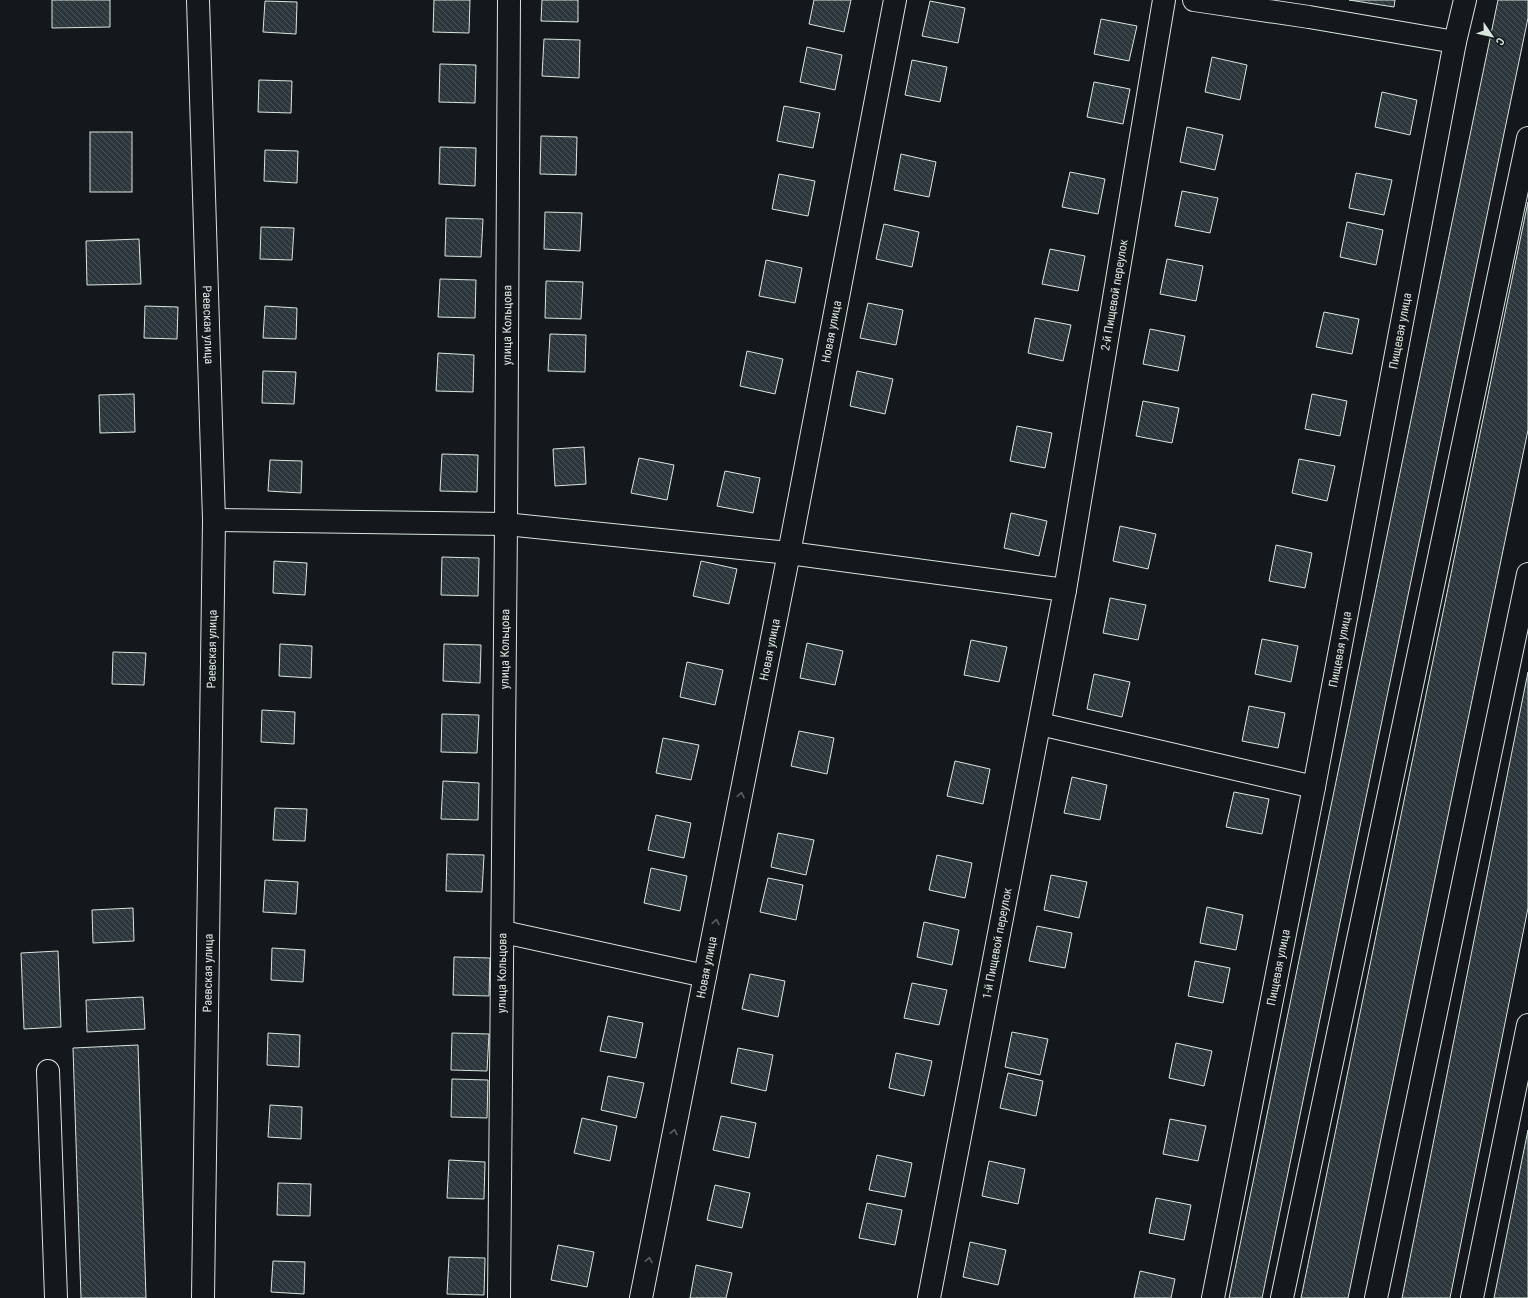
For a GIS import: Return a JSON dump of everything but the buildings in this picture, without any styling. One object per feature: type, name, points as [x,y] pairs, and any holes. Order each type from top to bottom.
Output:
[{"type":"street","name":"Раевская улица","points":[[198,0],[214,520],[203,1298]]},
{"type":"street","name":"улица Кольцова","points":[[499,1298],[509,0]]},
{"type":"street","name":"Новая улица","points":[[642,1298],[789,553],[895,0]]},
{"type":"street","name":"2-й Пищевой переулок","points":[[1065,590],[1164,0]]},
{"type":"street","points":[[1194,0],[1309,17],[1455,42]]},
{"type":"street","name":"Пищевая улица","points":[[1213,1298],[1314,787],[1455,42],[1465,0]]},
{"type":"street","points":[[1282,1298],[1528,138]]},
{"type":"street","points":[[214,520],[506,524],[789,553],[1065,590]]},
{"type":"street","points":[[1376,1298],[1528,574]]},
{"type":"street","name":"1-й Пищевой переулок","points":[[929,1298],[1065,590]]},
{"type":"street","points":[[1040,724],[1314,787]]},
{"type":"street","points":[[503,932],[705,976]]},
{"type":"street","points":[[1472,1298],[1528,1024]]},
{"type":"street","points":[[48,1071],[56,1298]]}]
